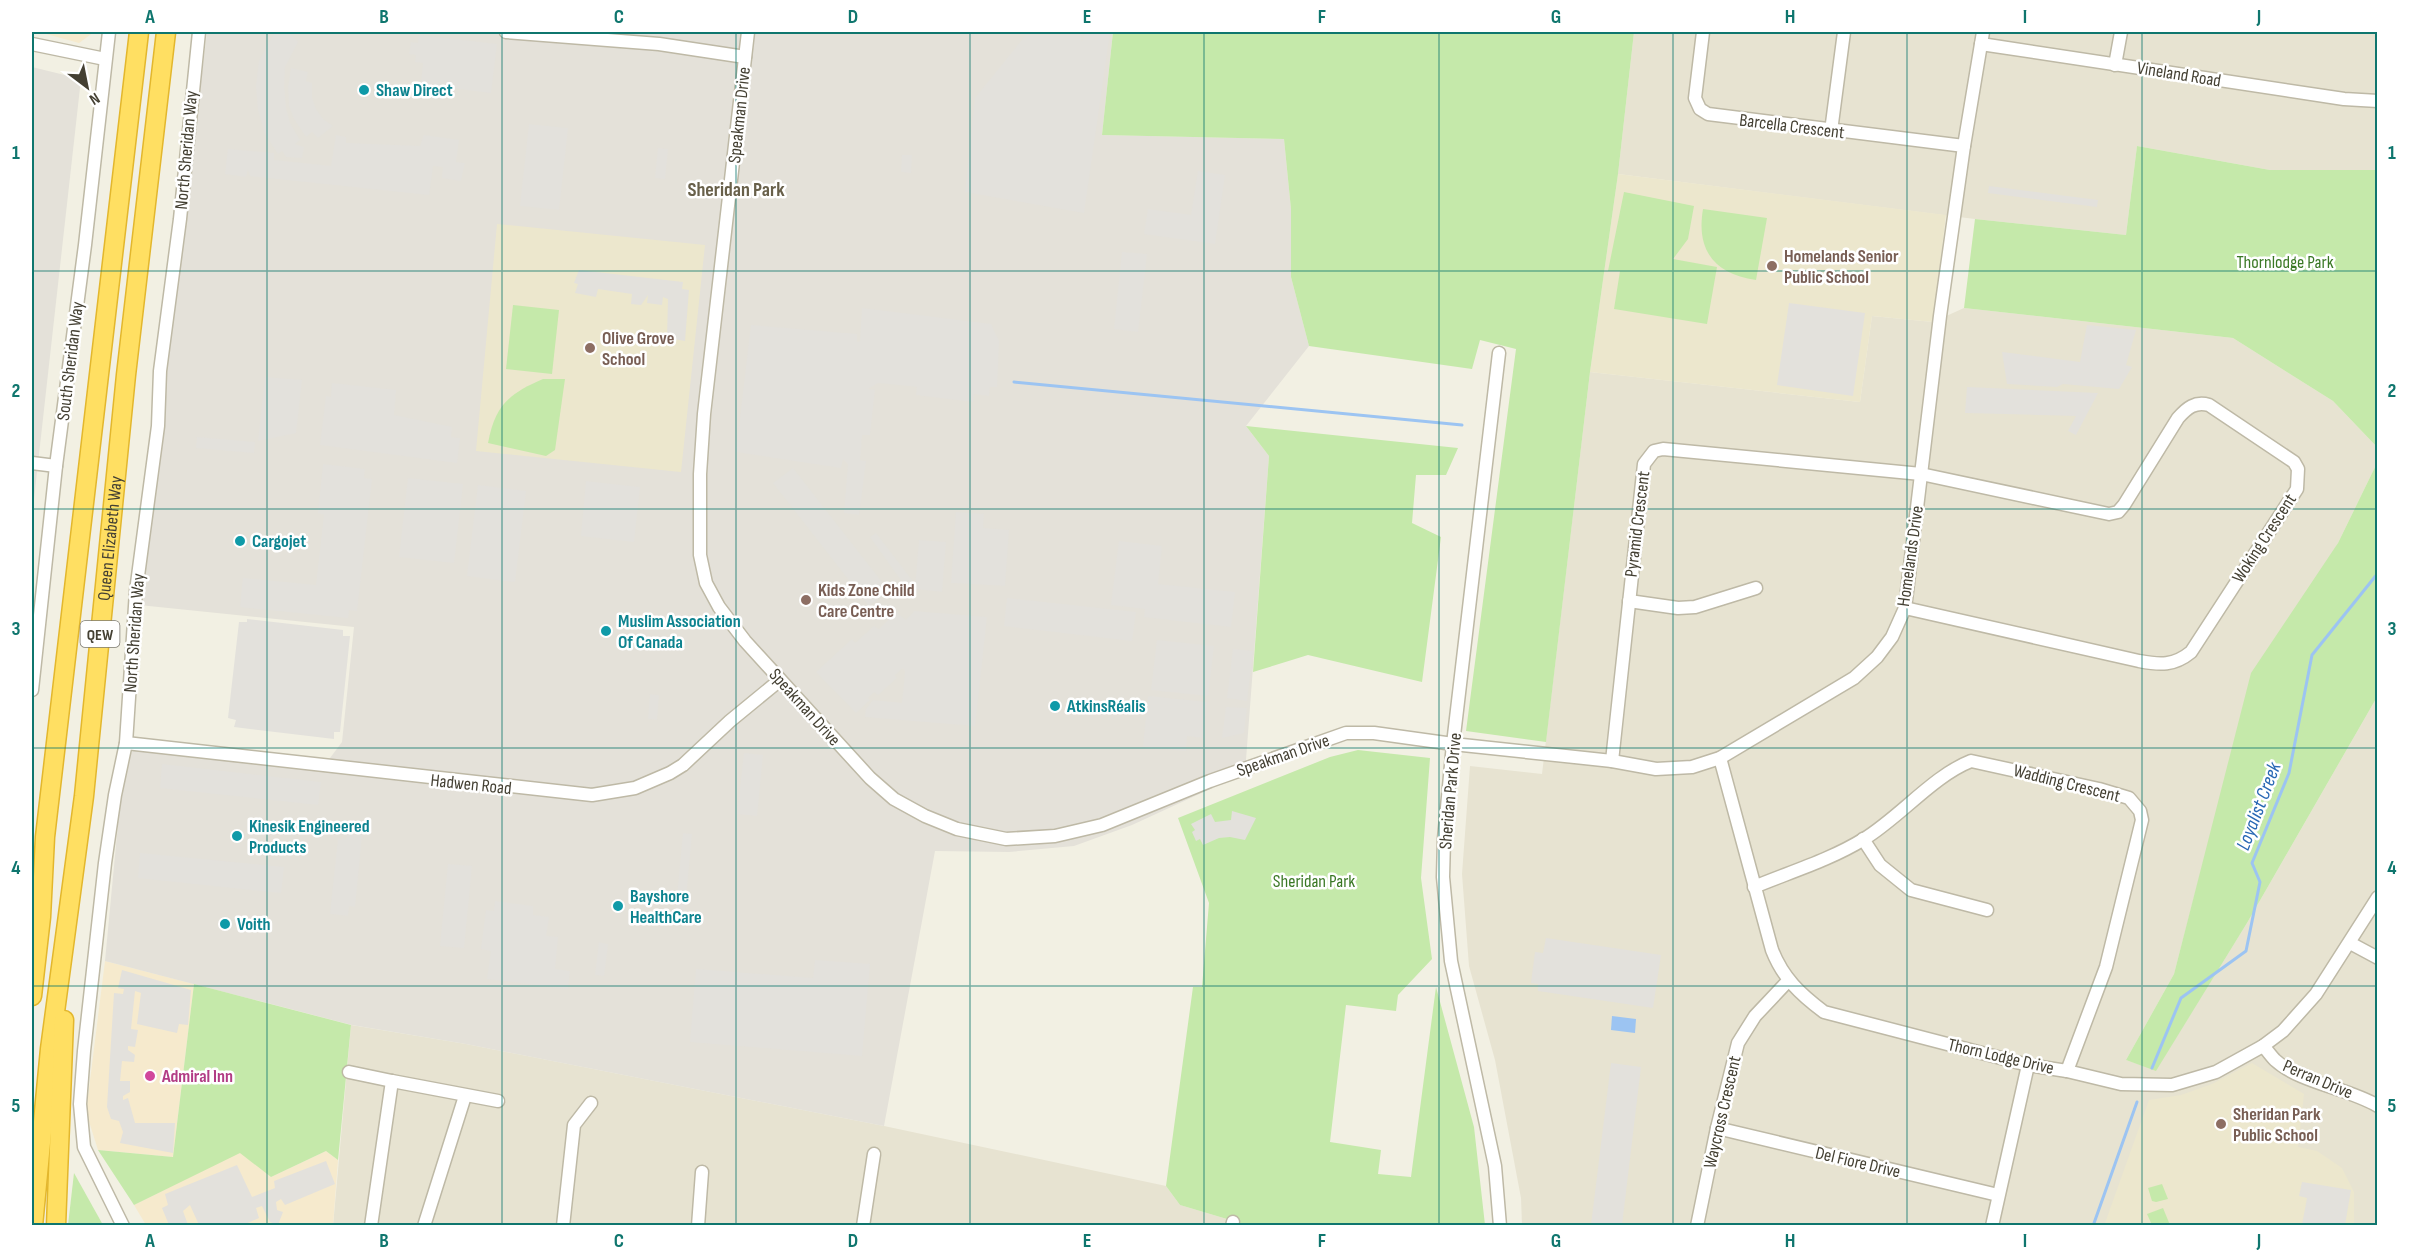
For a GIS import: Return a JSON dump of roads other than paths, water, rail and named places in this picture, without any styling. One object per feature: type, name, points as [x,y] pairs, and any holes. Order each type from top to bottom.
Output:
[{"type":"highway","name":"Queen Elizabeth Way","points":[[32,996],[41,917],[45,837],[139,32]]},
{"type":"highway","name":"Queen Elizabeth Way","points":[[33,1226],[50,1049],[84,796],[126,375],[166,32]]},
{"type":"highway","points":[[32,869],[45,837]]},
{"type":"highway","points":[[56,1226],[63,1039],[71,921],[70,892]]},
{"type":"street","name":"South Sheridan Way","points":[[32,690],[56,466],[85,245],[109,32]]},
{"type":"street","name":"North Sheridan Way","points":[[123,1226],[84,1148],[80,1104],[105,863],[115,795],[126,743],[136,591],[158,426],[160,371],[180,219],[199,32]]},
{"type":"street","points":[[506,32],[659,44],[746,57]]},
{"type":"street","name":"Speakman Drive","points":[[748,32],[704,414],[700,474],[700,555],[706,583],[719,607],[745,641],[860,768],[894,799],[925,816],[957,828],[1006,840],[1054,836],[1102,825],[1210,781],[1346,734],[1374,733],[1453,744]]},
{"type":"street","name":"Barcella Crescent","points":[[1704,32],[1695,98],[1700,109],[1708,114],[1964,146]]},
{"type":"street","points":[[1832,131],[1844,32]]},
{"type":"street","points":[[2115,65],[2121,32]]},
{"type":"street","name":"Vineland Road","points":[[1982,38],[2115,65],[2344,99],[2378,101]]},
{"type":"street","name":"Homelands Drive","points":[[1453,744],[1612,761],[1656,769],[1692,767],[1720,759],[1854,678],[1877,657],[1892,637],[1905,608],[1964,146],[1982,38]]},
{"type":"street","points":[[32,44],[105,59]]},
{"type":"street","name":"Sheridan Park Drive","points":[[1499,353],[1453,744],[1444,839],[1443,878],[1450,961],[1495,1166],[1500,1226]]},
{"type":"street","name":"Woking Crescent","points":[[1905,608],[2150,663],[2171,664],[2191,652],[2297,489],[2299,479],[2298,469],[2294,462],[2209,405],[2201,403],[2187,408],[2178,418],[2118,512],[2109,514],[1921,474]]},
{"type":"street","name":"Pyramid Crescent","points":[[1612,761],[1644,464],[1654,451],[1663,448],[1921,474]]},
{"type":"street","points":[[32,463],[56,466]]},
{"type":"street","points":[[1629,601],[1678,608],[1695,607],[1756,588]]},
{"type":"street","name":"Hadwen Road","points":[[126,743],[592,795],[634,789],[670,773],[780,680]]},
{"type":"street","name":"Thorn Lodge Drive","points":[[1720,759],[1772,950],[1788,981],[1803,996],[1824,1012],[2028,1065],[2067,1071],[2121,1084],[2172,1085],[2216,1072],[2264,1046],[2301,1013],[2350,943],[2378,897]]},
{"type":"street","name":"Wadding Crescent","points":[[1754,887],[1863,839],[1900,814],[1947,774],[1971,761],[2099,789],[2128,798],[2140,811],[2142,820],[2106,967],[2067,1071]]},
{"type":"street","points":[[1863,839],[1880,865],[1911,890],[1987,910]]},
{"type":"street","points":[[2350,943],[2378,958]]},
{"type":"street","name":"Waycross Crescent","points":[[1697,1226],[1717,1128],[1738,1043],[1755,1016],[1788,981]]},
{"type":"street","name":"Perran Drive","points":[[2264,1046],[2275,1060],[2289,1069],[2357,1095],[2378,1106]]},
{"type":"street","points":[[1992,1226],[2028,1065]]},
{"type":"street","points":[[349,1072],[498,1101]]},
{"type":"street","points":[[371,1226],[392,1081]]},
{"type":"street","points":[[424,1226],[465,1096]]},
{"type":"street","points":[[563,1226],[574,1125],[591,1103]]},
{"type":"street","name":"Del Fiore Drive","points":[[1717,1128],[1998,1195]]},
{"type":"street","points":[[863,1226],[873,1154]]},
{"type":"street","points":[[698,1226],[702,1172]]},
{"type":"water","points":[[1612,1016],[1636,1019],[1635,1033],[1611,1030]]},
{"type":"waterway","points":[[1014,382],[1462,425]]},
{"type":"waterway","name":"Loyalist Creek","points":[[2152,1068],[2181,998],[2246,951],[2260,882],[2252,863],[2289,773],[2312,655],[2378,573]]},
{"type":"waterway","name":"Loyalist Creek","points":[[2093,1226],[2137,1102]]},
{"type":"place","name":"Shaw Direct","points":[[364,90]]},
{"type":"place","name":"Homelands Senior Public School","points":[[1772,266]]},
{"type":"place","name":"Olive Grove School","points":[[590,348]]},
{"type":"place","name":"Cargojet","points":[[240,541]]},
{"type":"place","name":"Kids Zone Child Care Centre","points":[[806,600]]},
{"type":"place","name":"Muslim Association Of Canada","points":[[606,631]]},
{"type":"place","name":"AtkinsRéalis","points":[[1055,706]]},
{"type":"place","name":"Kinesik Engineered Products","points":[[237,836]]},
{"type":"place","name":"Bayshore HealthCare","points":[[618,906]]},
{"type":"place","name":"Voith","points":[[225,924]]},
{"type":"place","name":"Admiral Inn","points":[[150,1076]]},
{"type":"place","name":"Sheridan Park Public School","points":[[2221,1124]]},
{"type":"district","name":"Sheridan Park","points":[[736,189]]},
{"type":"park label","name":"Thornlodge Park","points":[[2285,262]]}]
